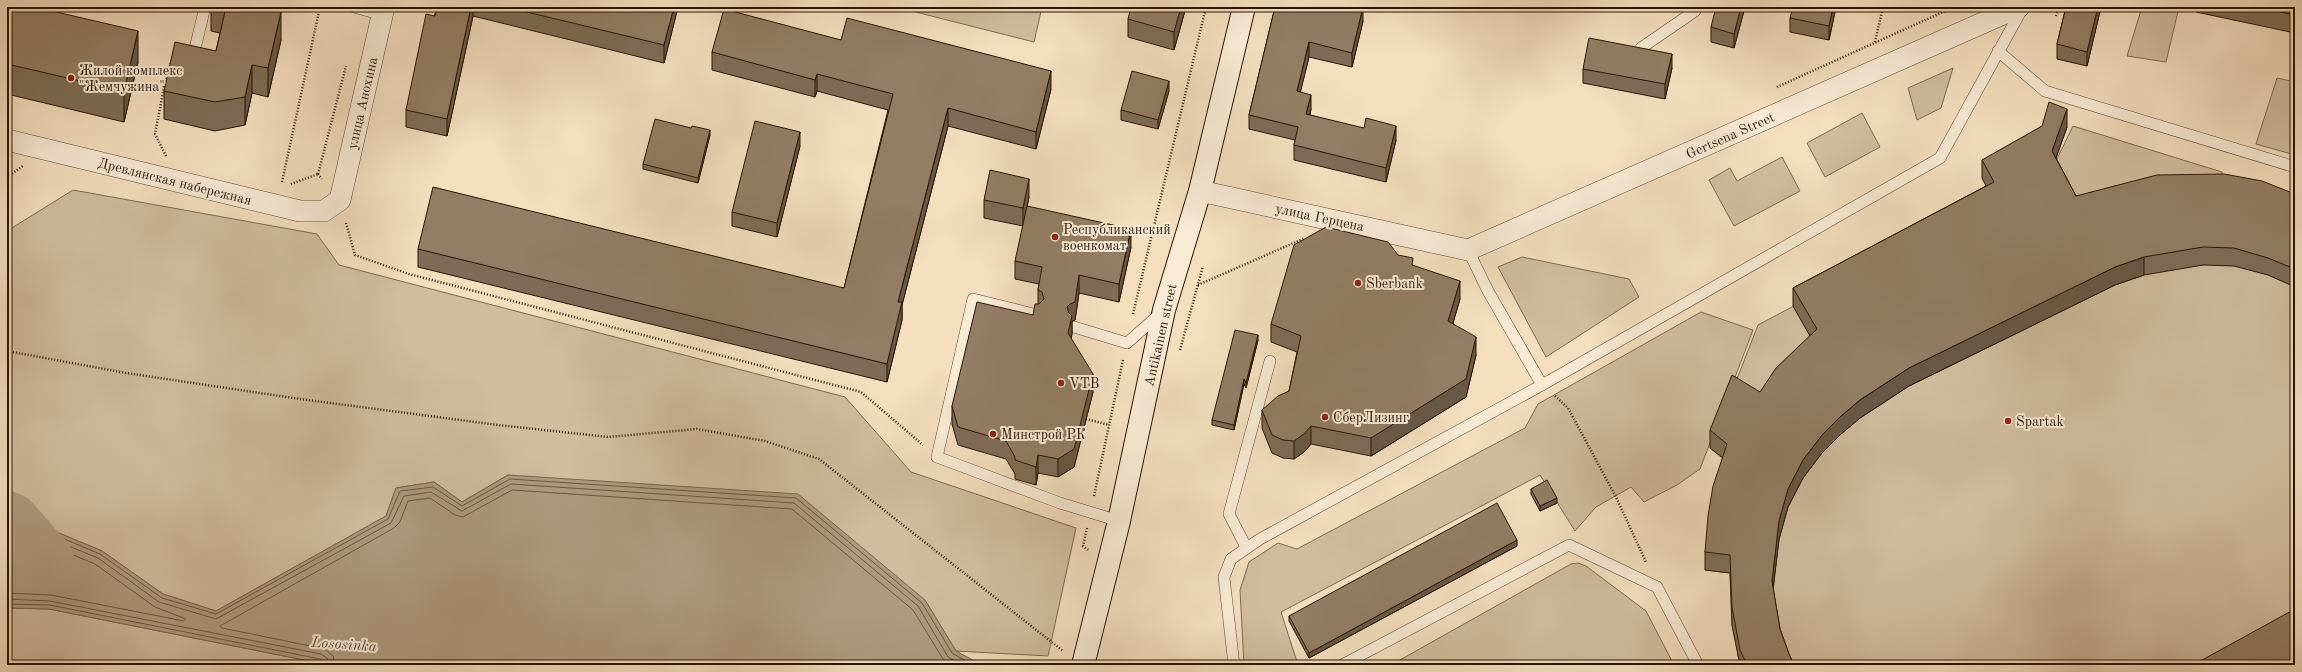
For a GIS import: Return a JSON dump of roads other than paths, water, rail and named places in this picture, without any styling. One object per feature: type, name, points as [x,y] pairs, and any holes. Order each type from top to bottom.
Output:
[{"type":"main road","name":"Antikainen street","points":[[1076,660],[1109,564],[1164,310],[1200,191],[1244,7]]},
{"type":"street","name":"Gertsena Street","points":[[1468,250],[2019,7]]},
{"type":"street","name":"улица Анохина","points":[[340,200],[384,11]]},
{"type":"street","name":"Древлянская набережная","points":[[7,140],[300,211],[324,211],[340,200]]},
{"type":"street","name":"улица Герцена","points":[[1200,191],[1468,250]]},
{"type":"lane","points":[[192,61],[205,7]]},
{"type":"lane","points":[[354,7],[384,11]]},
{"type":"lane","points":[[1641,48],[1695,11],[1696,7]]},
{"type":"lane","points":[[1234,665],[1224,577],[1231,559],[1246,547],[1542,385],[1940,158],[2022,7]]},
{"type":"lane","points":[[1998,50],[2045,91],[2295,167]]},
{"type":"lane","points":[[1468,250],[1488,291],[1542,385]]},
{"type":"lane","points":[[1037,315],[973,299],[937,457],[1060,503],[1119,521]]},
{"type":"lane","points":[[1074,327],[1127,343],[1164,310]]},
{"type":"lane","points":[[1246,547],[1229,514],[1270,361]]},
{"type":"lane","points":[[1342,665],[1569,545],[1657,586],[1698,665]]},
{"type":"water","name":"Lososinka","points":[[508,475],[798,494],[925,600],[956,651],[982,665],[329,665],[49,609],[7,608],[7,525],[10,524],[16,515],[102,551],[163,594],[216,611],[386,516],[396,488],[434,482],[462,502]]},
{"type":"waterway","points":[[7,511],[16,515],[53,557]]},
{"type":"place","name":"Жилой комплекс \"Жемчужина\"","points":[[71,78]]},
{"type":"place","name":"Республиканский военкомат","points":[[1055,237]]},
{"type":"place","name":"Sberbank","points":[[1358,283]]},
{"type":"place","name":"VTB","points":[[1061,383]]},
{"type":"place","name":"СберЛизинг","points":[[1325,417]]},
{"type":"place","name":"Spartak","points":[[2008,421]]},
{"type":"place","name":"Минстрой РК","points":[[993,434]]}]
